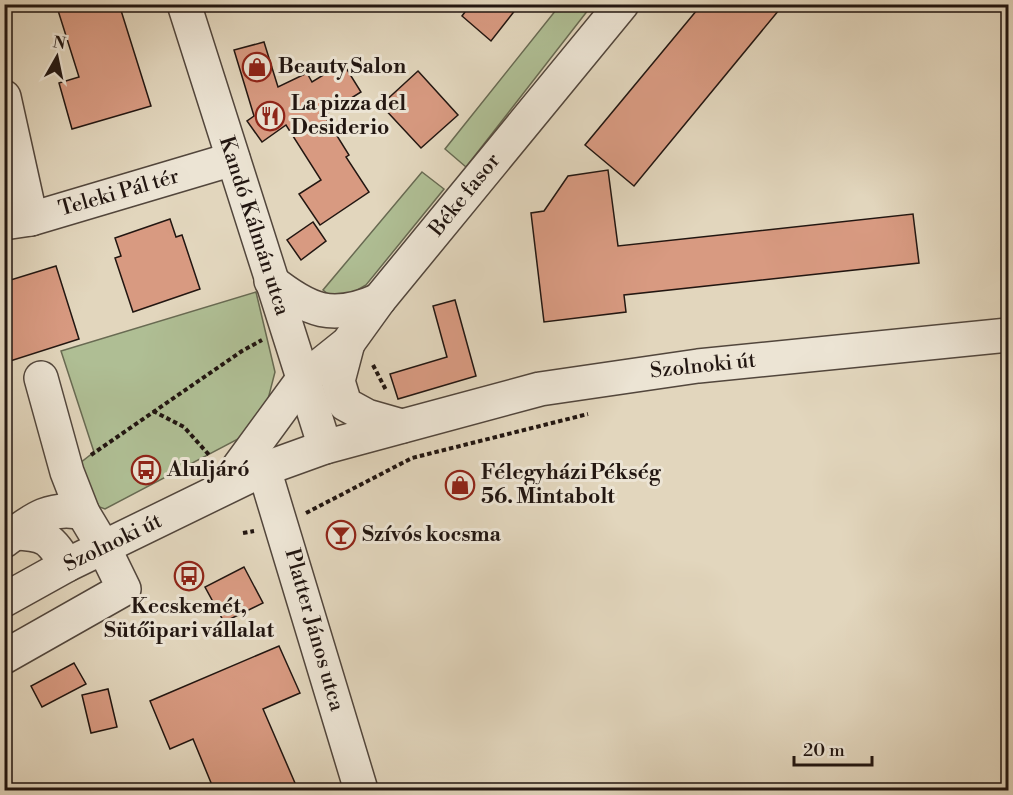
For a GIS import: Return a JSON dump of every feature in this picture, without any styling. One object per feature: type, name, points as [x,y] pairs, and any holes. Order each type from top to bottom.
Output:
[{"type":"street","name":"Kandó Kálmán utca","points":[[184,4],[325,447]]},
{"type":"street","name":"Béke fasor","points":[[303,380],[359,351],[378,300],[618,6]]},
{"type":"street","points":[[4,97],[18,221]]},
{"type":"street","name":"Teleki Pál tér","points":[[18,221],[233,159]]},
{"type":"street","points":[[271,281],[299,303],[313,308],[341,312],[361,308],[378,300]]},
{"type":"street","name":"Szolnoki út","points":[[4,600],[67,565],[264,469],[325,447],[402,426],[540,390],[620,376],[1008,335]]},
{"type":"street","points":[[345,404],[338,381],[359,351]]},
{"type":"street","points":[[4,657],[124,589],[104,548],[83,513],[67,472],[41,378]]},
{"type":"street","points":[[303,380],[367,416],[402,426]]},
{"type":"street","name":"Szolnoki út","points":[[223,488],[303,380]]},
{"type":"street","name":"Platter János utca","points":[[264,469],[283,525],[361,790]]},
{"type":"street","points":[[10,537],[45,513],[65,509],[83,513]]},
{"type":"street","points":[[10,537],[34,533],[51,539],[67,565]]},
{"type":"path","points":[[67,472],[242,351],[267,338]]},
{"type":"path","points":[[359,351],[389,395]]},
{"type":"path","points":[[153,411],[184,427],[210,456]]},
{"type":"path","points":[[243,533],[283,525],[412,458],[592,413]]},
{"type":"green space","points":[[560,5],[592,5],[466,167],[445,149]]},
{"type":"green space","points":[[422,172],[444,189],[366,285],[347,296],[332,297],[323,290]]},
{"type":"green space","points":[[256,292],[275,372],[266,407],[240,438],[105,509],[94,505],[75,467],[94,452],[61,351]]},
{"type":"building","points":[[56,4],[119,4],[151,106],[72,129],[59,83],[79,77]]},
{"type":"building","points":[[471,4],[520,4],[491,41],[462,16]]},
{"type":"building","points":[[702,4],[784,4],[634,186],[585,145]]},
{"type":"building","points":[[264,42],[278,87],[307,73],[312,82],[343,63],[361,92],[324,115],[349,155],[346,157],[369,192],[320,225],[299,194],[321,180],[286,125],[262,142],[247,121],[254,116],[234,50]]},
{"type":"building","points":[[418,71],[458,115],[421,148],[381,105]]},
{"type":"building","points":[[608,170],[618,246],[913,214],[919,263],[624,295],[626,312],[544,322],[531,213],[544,211],[568,176]]},
{"type":"building","points":[[170,219],[176,237],[182,235],[200,289],[133,312],[115,258],[121,256],[115,238]]},
{"type":"building","points":[[313,222],[326,241],[301,260],[287,240]]},
{"type":"building","points":[[56,266],[79,339],[4,363],[4,282]]},
{"type":"building","points":[[455,300],[476,376],[398,399],[390,374],[447,357],[433,306]]},
{"type":"building","points":[[244,567],[263,603],[224,622],[205,587]]},
{"type":"building","points":[[279,646],[300,693],[263,709],[298,790],[214,790],[193,739],[170,749],[150,701]]},
{"type":"building","points":[[74,663],[86,684],[42,707],[31,686]]},
{"type":"building","points":[[108,689],[117,727],[91,733],[82,695]]},
{"type":"place","name":"Beauty Salon","points":[[257,67]]},
{"type":"place","name":"La pizza del Desiderio","points":[[270,116]]},
{"type":"place","name":"Aluljáró","points":[[146,470]]},
{"type":"place","name":"Félegyházi Pékség 56. Mintabolt","points":[[460,485]]},
{"type":"place","name":"Szívós kocsma","points":[[341,535]]},
{"type":"place","name":"Kecskemét, Sütőipari vállalat","points":[[189,576]]}]
